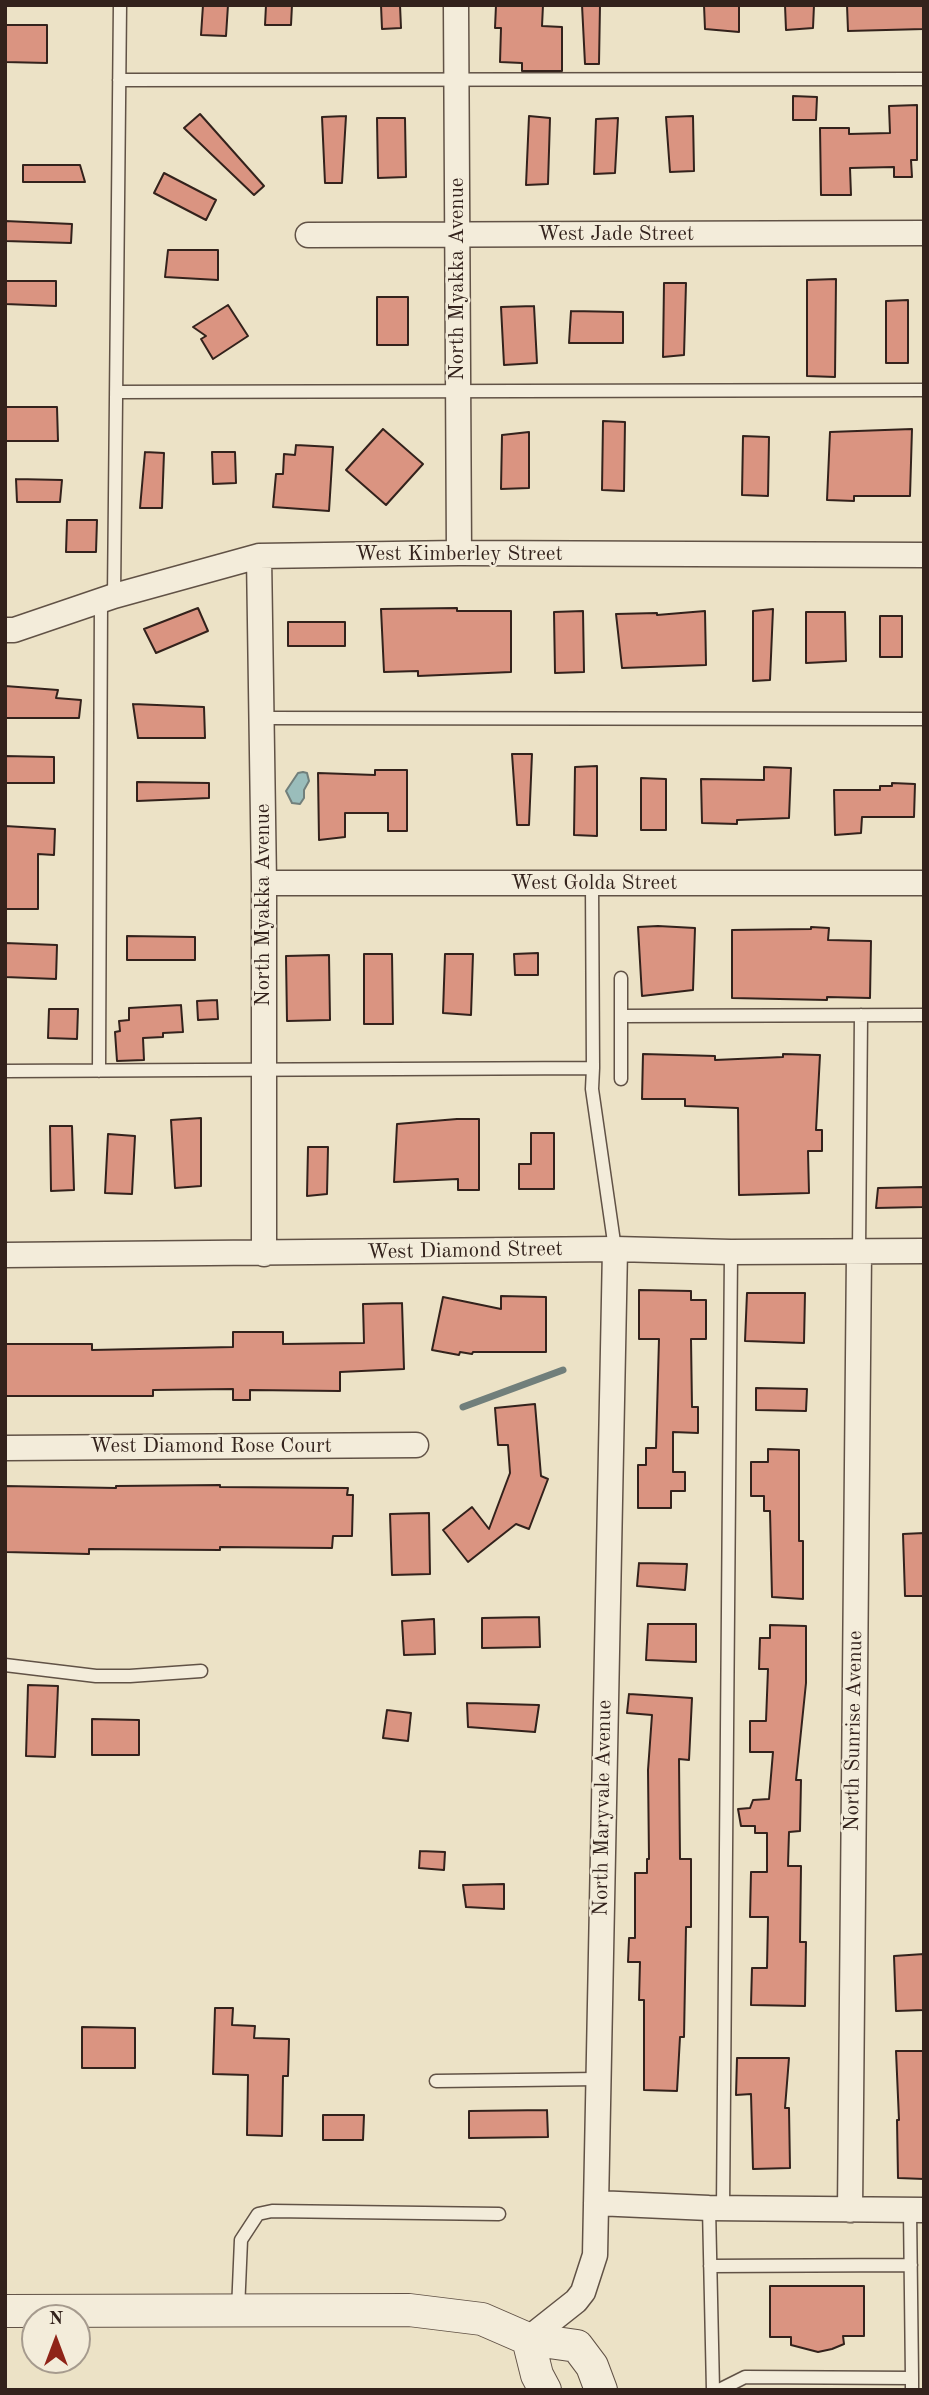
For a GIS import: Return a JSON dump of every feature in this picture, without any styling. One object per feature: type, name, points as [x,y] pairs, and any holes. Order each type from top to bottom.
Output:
[{"type":"street","name":"North Myakka Avenue","points":[[456,5],[459,553]]},
{"type":"street","name":"West Jade Street","points":[[309,235],[924,233]]},
{"type":"street","name":"West Kimberley Street","points":[[5,630],[14,630],[108,598],[259,556],[459,553],[924,555]]},
{"type":"street","name":"North Myakka Avenue","points":[[259,556],[264,883],[264,1254]]},
{"type":"street","name":"West Golda Street","points":[[264,883],[924,883]]},
{"type":"street","name":"West Diamond Street","points":[[5,1255],[615,1249],[731,1252],[924,1251]]},
{"type":"street","name":"North Maryvale Avenue","points":[[528,2339],[576,2301],[583,2292],[595,2255],[615,1249]]},
{"type":"street","name":"North Sunrise Avenue","points":[[850,2210],[859,1252]]},
{"type":"street","name":"West Diamond Rose Court","points":[[5,1448],[416,1445]]},
{"type":"street","points":[[596,2203],[716,2208],[917,2210]]},
{"type":"street","points":[[5,2311],[409,2310],[482,2319],[528,2339],[576,2346],[592,2366],[601,2390]]},
{"type":"street","points":[[528,2339],[537,2375],[545,2390]]},
{"type":"lane","points":[[99,1071],[108,598],[116,392],[120,5]]},
{"type":"lane","points":[[119,80],[924,79]]},
{"type":"lane","points":[[116,392],[924,390]]},
{"type":"lane","points":[[261,718],[924,719]]},
{"type":"lane","points":[[592,883],[592,1089],[615,1249]]},
{"type":"lane","points":[[621,978],[621,1079]]},
{"type":"lane","points":[[859,1252],[860,1015]]},
{"type":"lane","points":[[621,1016],[924,1015]]},
{"type":"lane","points":[[5,1071],[593,1068]]},
{"type":"lane","points":[[713,2390],[710,2266],[716,2208],[731,1252]]},
{"type":"lane","points":[[5,1665],[96,1676],[201,1671]]},
{"type":"lane","points":[[436,2081],[598,2079]]},
{"type":"lane","points":[[719,2390],[745,2383],[912,2384],[911,2265],[917,2210]]},
{"type":"lane","points":[[237,2310],[241,2240],[258,2214],[272,2211],[499,2214]]},
{"type":"lane","points":[[710,2266],[911,2265]]},
{"type":"water","points":[[298,773],[307,773],[309,781],[304,790],[304,798],[300,804],[292,803],[286,791]]},
{"type":"building","points":[[203,5],[228,5],[226,36],[201,35]]},
{"type":"building","points":[[266,5],[292,5],[291,25],[265,25]]},
{"type":"building","points":[[381,5],[400,5],[401,28],[382,29]]},
{"type":"building","points":[[496,5],[543,5],[542,26],[562,27],[562,71],[522,71],[522,63],[500,62],[501,28],[495,28]]},
{"type":"building","points":[[582,5],[600,5],[599,64],[585,64]]},
{"type":"building","points":[[704,5],[739,5],[739,32],[705,29]]},
{"type":"building","points":[[785,5],[814,5],[813,28],[786,30]]},
{"type":"building","points":[[847,5],[924,5],[924,29],[848,31]]},
{"type":"building","points":[[5,25],[47,25],[47,63],[5,62]]},
{"type":"building","points":[[793,96],[817,97],[816,120],[793,120]]},
{"type":"building","points":[[917,105],[917,160],[911,160],[912,177],[894,177],[894,167],[850,168],[851,195],[821,195],[820,128],[849,128],[849,134],[890,133],[889,106]]},
{"type":"building","points":[[200,114],[264,186],[254,195],[184,128]]},
{"type":"building","points":[[346,116],[342,183],[325,183],[322,117]]},
{"type":"building","points":[[529,116],[550,118],[548,184],[526,185]]},
{"type":"building","points":[[693,116],[694,171],[670,172],[666,117]]},
{"type":"building","points":[[377,118],[405,118],[406,177],[378,178]]},
{"type":"building","points":[[618,118],[615,173],[594,174],[596,119]]},
{"type":"building","points":[[23,165],[80,165],[85,182],[23,182]]},
{"type":"building","points":[[164,173],[216,200],[206,220],[154,193]]},
{"type":"building","points":[[5,221],[72,224],[71,243],[5,241]]},
{"type":"building","points":[[168,250],[218,250],[218,280],[165,277]]},
{"type":"building","points":[[836,279],[835,377],[807,376],[807,280]]},
{"type":"building","points":[[5,281],[56,281],[56,306],[5,304]]},
{"type":"building","points":[[664,283],[686,283],[684,355],[663,357]]},
{"type":"building","points":[[377,297],[408,297],[408,345],[377,345]]},
{"type":"building","points":[[908,300],[908,363],[886,363],[886,301]]},
{"type":"building","points":[[228,305],[248,336],[213,359],[201,339],[206,336],[193,327]]},
{"type":"building","points":[[534,306],[537,363],[504,365],[501,307]]},
{"type":"building","points":[[571,311],[623,312],[623,343],[569,343]]},
{"type":"building","points":[[5,407],[57,407],[58,441],[5,441]]},
{"type":"building","points":[[603,421],[625,422],[624,491],[602,490]]},
{"type":"building","points":[[383,429],[423,464],[386,505],[346,470]]},
{"type":"building","points":[[912,429],[910,496],[854,496],[854,501],[827,500],[830,432]]},
{"type":"building","points":[[529,432],[529,488],[501,489],[502,435]]},
{"type":"building","points":[[743,436],[769,437],[768,496],[742,495]]},
{"type":"building","points":[[296,445],[333,447],[329,511],[273,507],[276,474],[283,474],[284,454],[295,455]]},
{"type":"building","points":[[145,452],[164,453],[162,508],[140,508]]},
{"type":"building","points":[[212,452],[235,452],[236,483],[213,484]]},
{"type":"building","points":[[16,479],[62,480],[60,502],[17,502]]},
{"type":"building","points":[[67,520],[97,520],[96,552],[66,552]]},
{"type":"building","points":[[198,608],[208,631],[156,653],[144,629]]},
{"type":"building","points":[[457,608],[457,611],[511,611],[511,672],[418,676],[418,671],[384,672],[381,609]]},
{"type":"building","points":[[773,609],[770,680],[753,681],[753,611]]},
{"type":"building","points":[[583,611],[584,672],[555,673],[554,612]]},
{"type":"building","points":[[705,611],[706,665],[622,668],[616,614],[657,615]]},
{"type":"building","points":[[806,612],[845,612],[846,661],[806,663]]},
{"type":"building","points":[[880,616],[902,616],[902,657],[880,657]]},
{"type":"building","points":[[288,622],[345,622],[345,646],[288,646]]},
{"type":"building","points":[[5,686],[58,690],[56,698],[81,700],[79,718],[5,718]]},
{"type":"building","points":[[133,704],[204,707],[205,738],[138,738]]},
{"type":"building","points":[[512,754],[532,754],[529,825],[517,825]]},
{"type":"building","points":[[5,756],[54,757],[54,783],[5,783]]},
{"type":"building","points":[[597,766],[597,836],[574,835],[575,767]]},
{"type":"building","points":[[764,767],[791,768],[789,818],[737,820],[737,824],[702,823],[701,779],[764,780]]},
{"type":"building","points":[[375,770],[407,770],[407,831],[388,831],[388,813],[345,813],[345,837],[319,840],[318,773],[375,775]]},
{"type":"building","points":[[641,778],[666,779],[666,830],[641,830]]},
{"type":"building","points":[[137,782],[209,783],[209,798],[137,801]]},
{"type":"building","points":[[892,783],[915,784],[914,817],[862,817],[861,833],[835,835],[834,790],[880,790],[880,786],[892,786]]},
{"type":"building","points":[[5,826],[55,829],[54,855],[38,854],[38,909],[5,909]]},
{"type":"building","points":[[638,927],[695,928],[693,990],[642,996]]},
{"type":"building","points":[[829,928],[828,940],[871,941],[870,998],[732,998],[732,930]]},
{"type":"building","points":[[127,936],[195,937],[195,960],[127,960]]},
{"type":"building","points":[[5,943],[57,945],[56,979],[5,977]]},
{"type":"building","points":[[538,953],[538,975],[515,975],[514,954]]},
{"type":"building","points":[[364,954],[392,954],[393,1024],[364,1024]]},
{"type":"building","points":[[445,954],[473,954],[471,1015],[443,1013]]},
{"type":"building","points":[[329,955],[330,1020],[287,1021],[286,956]]},
{"type":"building","points":[[217,1000],[218,1019],[198,1020],[197,1001]]},
{"type":"building","points":[[181,1005],[183,1032],[143,1038],[144,1060],[117,1061],[115,1032],[120,1031],[119,1021],[129,1020],[129,1008]]},
{"type":"building","points":[[49,1009],[78,1009],[77,1039],[48,1038]]},
{"type":"building","points":[[643,1054],[715,1056],[715,1060],[783,1057],[783,1054],[820,1055],[816,1130],[822,1130],[822,1151],[808,1151],[809,1193],[739,1195],[738,1108],[685,1106],[685,1099],[642,1099]]},
{"type":"building","points":[[201,1118],[201,1186],[175,1188],[171,1120]]},
{"type":"building","points":[[479,1119],[479,1190],[458,1190],[458,1179],[394,1182],[397,1124]]},
{"type":"building","points":[[50,1126],[72,1126],[74,1190],[51,1191]]},
{"type":"building","points":[[531,1133],[554,1133],[554,1189],[519,1189],[519,1164],[531,1164]]},
{"type":"building","points":[[108,1134],[135,1136],[132,1194],[105,1193]]},
{"type":"building","points":[[308,1147],[328,1147],[327,1194],[307,1196]]},
{"type":"building","points":[[924,1187],[924,1207],[876,1208],[878,1188]]},
{"type":"building","points":[[639,1290],[691,1291],[691,1300],[706,1300],[706,1339],[691,1339],[692,1407],[698,1407],[698,1433],[673,1432],[673,1472],[685,1472],[685,1491],[671,1491],[671,1508],[638,1508],[638,1465],[646,1465],[646,1448],[656,1448],[659,1339],[639,1339]]},
{"type":"building","points":[[747,1293],[805,1293],[804,1343],[745,1341]]},
{"type":"building","points":[[501,1296],[546,1297],[546,1352],[460,1352],[459,1355],[432,1350],[443,1297],[501,1309]]},
{"type":"building","points":[[402,1303],[404,1369],[340,1372],[340,1391],[250,1390],[250,1400],[233,1400],[233,1389],[153,1390],[153,1396],[5,1396],[5,1344],[92,1344],[92,1350],[233,1347],[233,1332],[283,1332],[283,1344],[364,1343],[363,1304]]},
{"type":"building","points":[[756,1388],[807,1389],[806,1411],[756,1410]]},
{"type":"building","points":[[535,1404],[541,1476],[548,1479],[529,1529],[516,1524],[468,1562],[443,1530],[472,1507],[489,1529],[510,1473],[508,1445],[498,1445],[495,1408]]},
{"type":"building","points":[[768,1449],[799,1450],[799,1541],[803,1541],[803,1599],[772,1597],[770,1511],[764,1511],[764,1496],[751,1496],[751,1462],[768,1462]]},
{"type":"building","points":[[220,1485],[348,1488],[347,1495],[353,1495],[352,1536],[333,1536],[332,1548],[89,1549],[89,1554],[5,1552],[5,1486],[116,1488]]},
{"type":"building","points":[[429,1513],[430,1574],[392,1575],[390,1514]]},
{"type":"building","points":[[924,1533],[924,1596],[905,1596],[903,1534]]},
{"type":"building","points":[[639,1563],[687,1564],[685,1590],[637,1586]]},
{"type":"building","points":[[539,1617],[540,1647],[482,1648],[482,1618]]},
{"type":"building","points":[[434,1619],[435,1654],[404,1655],[402,1621]]},
{"type":"building","points":[[648,1624],[696,1624],[696,1662],[646,1660]]},
{"type":"building","points":[[770,1625],[806,1626],[806,1683],[796,1780],[801,1780],[800,1831],[789,1832],[788,1866],[801,1866],[800,1942],[806,1942],[805,2006],[751,2005],[752,1968],[767,1968],[768,1917],[750,1917],[751,1872],[767,1872],[767,1833],[755,1833],[755,1826],[741,1826],[738,1809],[750,1808],[753,1800],[769,1799],[773,1752],[750,1752],[750,1721],[766,1721],[768,1669],[759,1669],[760,1638],[770,1638]]},
{"type":"building","points":[[28,1685],[58,1686],[55,1757],[26,1756]]},
{"type":"building","points":[[629,1694],[692,1698],[689,1760],[679,1759],[680,1859],[691,1859],[691,1927],[686,1927],[684,2037],[680,2037],[677,2091],[644,2090],[644,2000],[639,2000],[640,1962],[628,1962],[629,1938],[635,1938],[635,1873],[647,1873],[649,1859],[648,1770],[652,1715],[627,1713]]},
{"type":"building","points":[[467,1703],[539,1705],[535,1732],[468,1727]]},
{"type":"building","points":[[387,1710],[411,1713],[408,1741],[383,1738]]},
{"type":"building","points":[[92,1719],[139,1720],[139,1755],[92,1755]]},
{"type":"building","points":[[420,1851],[445,1852],[444,1870],[419,1868]]},
{"type":"building","points":[[504,1884],[504,1909],[466,1907],[463,1885]]},
{"type":"building","points":[[924,1954],[924,2010],[896,2011],[894,1956]]},
{"type":"building","points":[[215,2008],[233,2008],[232,2025],[255,2026],[254,2038],[289,2039],[288,2076],[283,2076],[282,2136],[247,2135],[248,2075],[213,2074]]},
{"type":"building","points":[[82,2027],[135,2028],[135,2068],[82,2068]]},
{"type":"building","points":[[896,2051],[924,2051],[924,2179],[898,2178]]},
{"type":"building","points":[[737,2058],[789,2058],[785,2108],[789,2108],[790,2168],[753,2169],[751,2094],[736,2095]]},
{"type":"building","points":[[547,2110],[548,2137],[469,2138],[469,2111]]},
{"type":"building","points":[[323,2115],[364,2115],[363,2140],[323,2140]]},
{"type":"building","points":[[770,2286],[864,2286],[864,2336],[843,2336],[844,2344],[818,2352],[791,2345],[791,2337],[770,2337]]},
{"type":"waterway","points":[[463,1407],[563,1370]]}]
